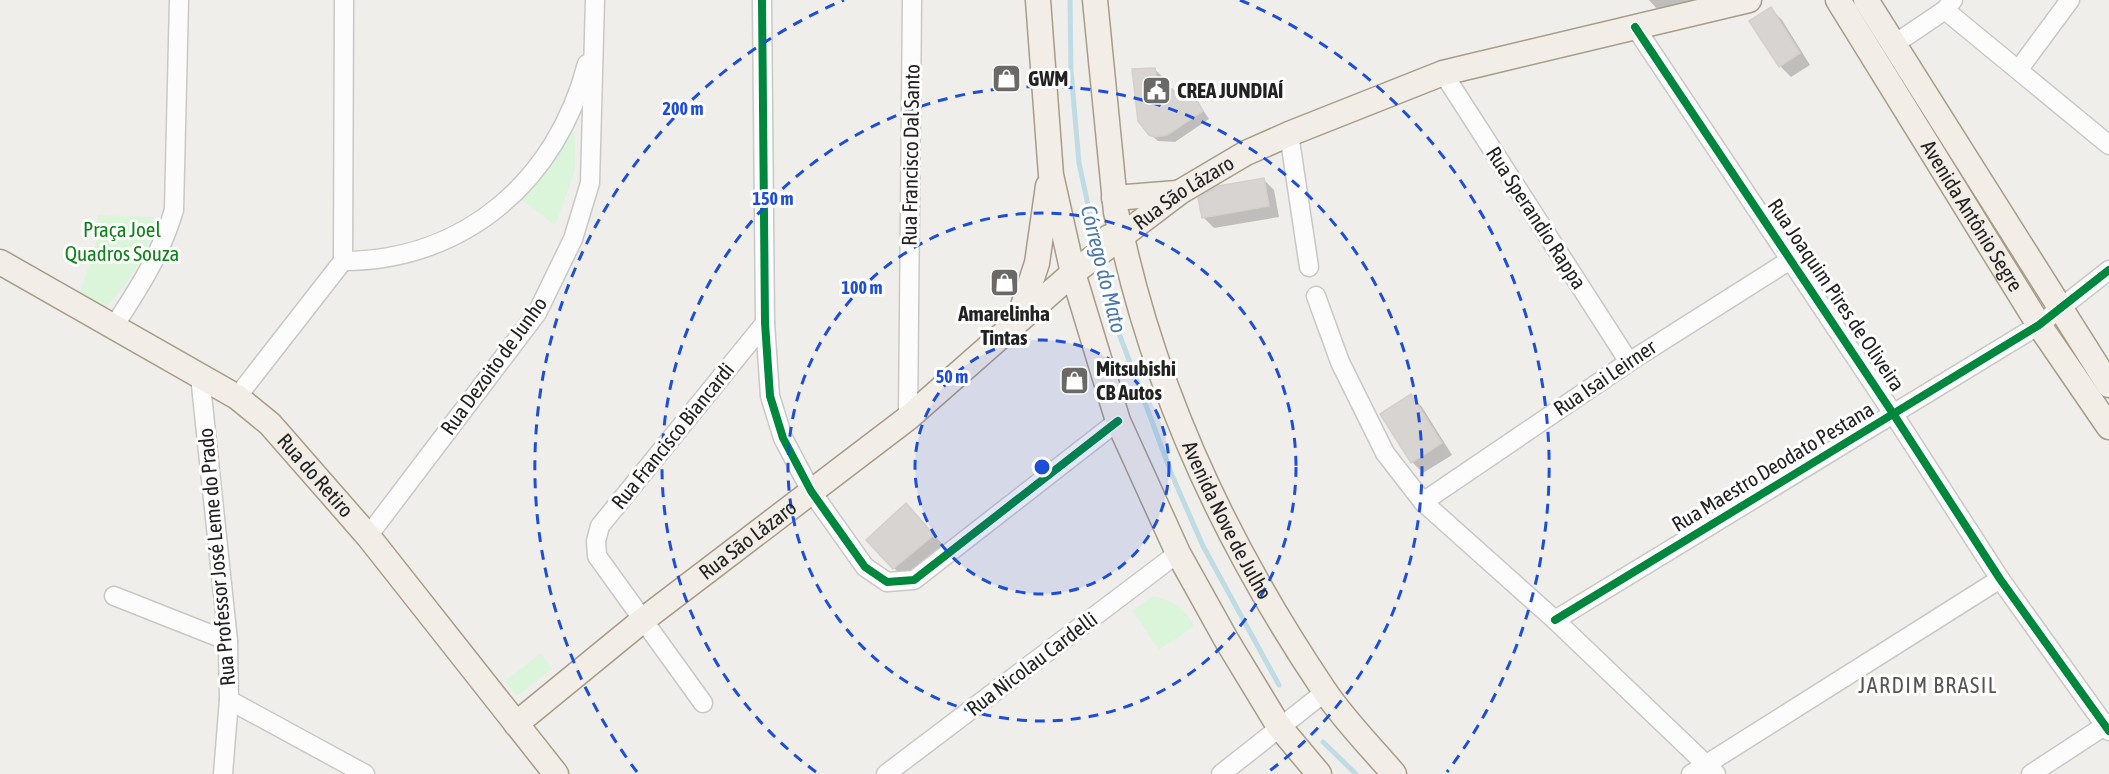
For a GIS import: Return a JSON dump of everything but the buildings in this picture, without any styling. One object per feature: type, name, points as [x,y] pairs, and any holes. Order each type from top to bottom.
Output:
[{"type":"main road","points":[[1038,0],[1051,175],[1078,262],[1118,421],[1178,553],[1319,774]]},
{"type":"main road","name":"Avenida Nove de Julho","points":[[1095,0],[1114,198],[1115,239],[1172,407],[1219,514],[1319,698],[1394,774]]},
{"type":"main road","name":"Rua São Lázaro","points":[[516,724],[643,620],[908,418],[1017,322],[1078,262],[1115,239],[1180,192],[1246,153],[1443,74],[1749,0]]},
{"type":"main road","name":"Avenida Antônio Segre","points":[[1838,0],[2039,326],[2109,427]]},
{"type":"main road","name":"Avenida Antônio Segre","points":[[1866,0],[2109,385]]},
{"type":"main road","points":[[1017,322],[1037,263],[1051,175]]},
{"type":"main road","points":[[1114,198],[1180,192]]},
{"type":"main road","name":"Rua do Retiro","points":[[0,262],[237,397],[270,424],[368,536],[556,774]]},
{"type":"street","points":[[114,326],[152,267],[165,240],[174,210],[178,0]]},
{"type":"street","points":[[237,397],[343,261],[344,0]]},
{"type":"street","name":"Rua Dezoito de Junho","points":[[368,536],[537,313],[573,239],[590,183],[596,32],[595,0]]},
{"type":"street","points":[[762,0],[765,323],[770,396],[783,438],[811,491],[865,567],[887,582],[914,580],[1118,421]]},
{"type":"street","name":"Rua Francisco Dal Santo","points":[[908,418],[912,0]]},
{"type":"street","points":[[2019,69],[2070,0]]},
{"type":"street","points":[[1893,45],[1949,5],[2019,69],[2109,145]]},
{"type":"street","name":"Rua Joaquim Pires de Oliveira","points":[[1635,27],[1894,415],[2000,579],[2107,727]]},
{"type":"street","points":[[343,261],[373,261],[415,252],[466,231],[496,210],[523,186],[559,135],[579,94],[596,32]]},
{"type":"street","name":"Rua Sperandio Rappa","points":[[1443,74],[1629,362]]},
{"type":"street","points":[[1289,134],[1309,267]]},
{"type":"street","name":"Rua Isai Leirner","points":[[1423,501],[1629,362],[1790,260]]},
{"type":"street","name":"Rua Maestro Deodato Pestana","points":[[1555,620],[2039,326],[2109,270]]},
{"type":"street","points":[[1316,296],[1340,362],[1385,453],[1423,501],[1555,620],[1704,771],[2000,579]]},
{"type":"street","name":"Rua Francisco Biancardi","points":[[643,620],[597,555],[596,541],[600,526],[765,323]]},
{"type":"street","name":"Rua Professor José Leme do Prado","points":[[200,376],[228,641],[229,700],[223,774]]},
{"type":"street","name":"Rua Nicolau Cardelli","points":[[886,774],[1178,553]]},
{"type":"street","points":[[114,596],[228,641]]},
{"type":"street","points":[[643,620],[703,703]]},
{"type":"street","points":[[1221,774],[1319,698]]},
{"type":"street","points":[[229,700],[365,774]]},
{"type":"street","points":[[2031,774],[2107,727]]},
{"type":"green space","points":[[570,130],[575,132],[575,170],[555,225],[522,200],[545,172]]},
{"type":"green space","name":"Praça Joel Quadros Souza","points":[[98,215],[156,217],[153,230],[137,266],[122,289],[104,309],[80,293],[96,244]]},
{"type":"green space","points":[[1153,596],[1177,606],[1194,626],[1159,650],[1133,611]]},
{"type":"green space","points":[[541,653],[552,669],[517,696],[505,681]]},
{"type":"waterway","name":"Córrego do Mato","points":[[1070,0],[1071,71],[1079,163],[1097,247]]},
{"type":"waterway","name":"Córrego do Mato","points":[[1100,262],[1111,312],[1172,475],[1203,546],[1279,685]]},
{"type":"waterway","name":"Córrego do Mato","points":[[1323,742],[1356,774]]},
{"type":"cycle path","points":[[762,0],[765,323],[770,396],[783,438],[811,491],[865,567],[887,582],[914,580],[1118,421]]},
{"type":"cycle path","points":[[1635,27],[1894,415],[2000,579],[2109,731]]},
{"type":"cycle path","points":[[1555,620],[2039,325],[2109,270]]},
{"type":"place","name":"GWM","points":[[1007,79]]},
{"type":"place","name":"CREA JUNDIAÍ","points":[[1156,91]]},
{"type":"place","name":"Amarelinha Tintas","points":[[1004,283]]},
{"type":"place","name":"Mitsubishi CB Autos","points":[[1075,381]]},
{"type":"district","name":"JARDIM BRASIL","points":[[1928,685]]}]
